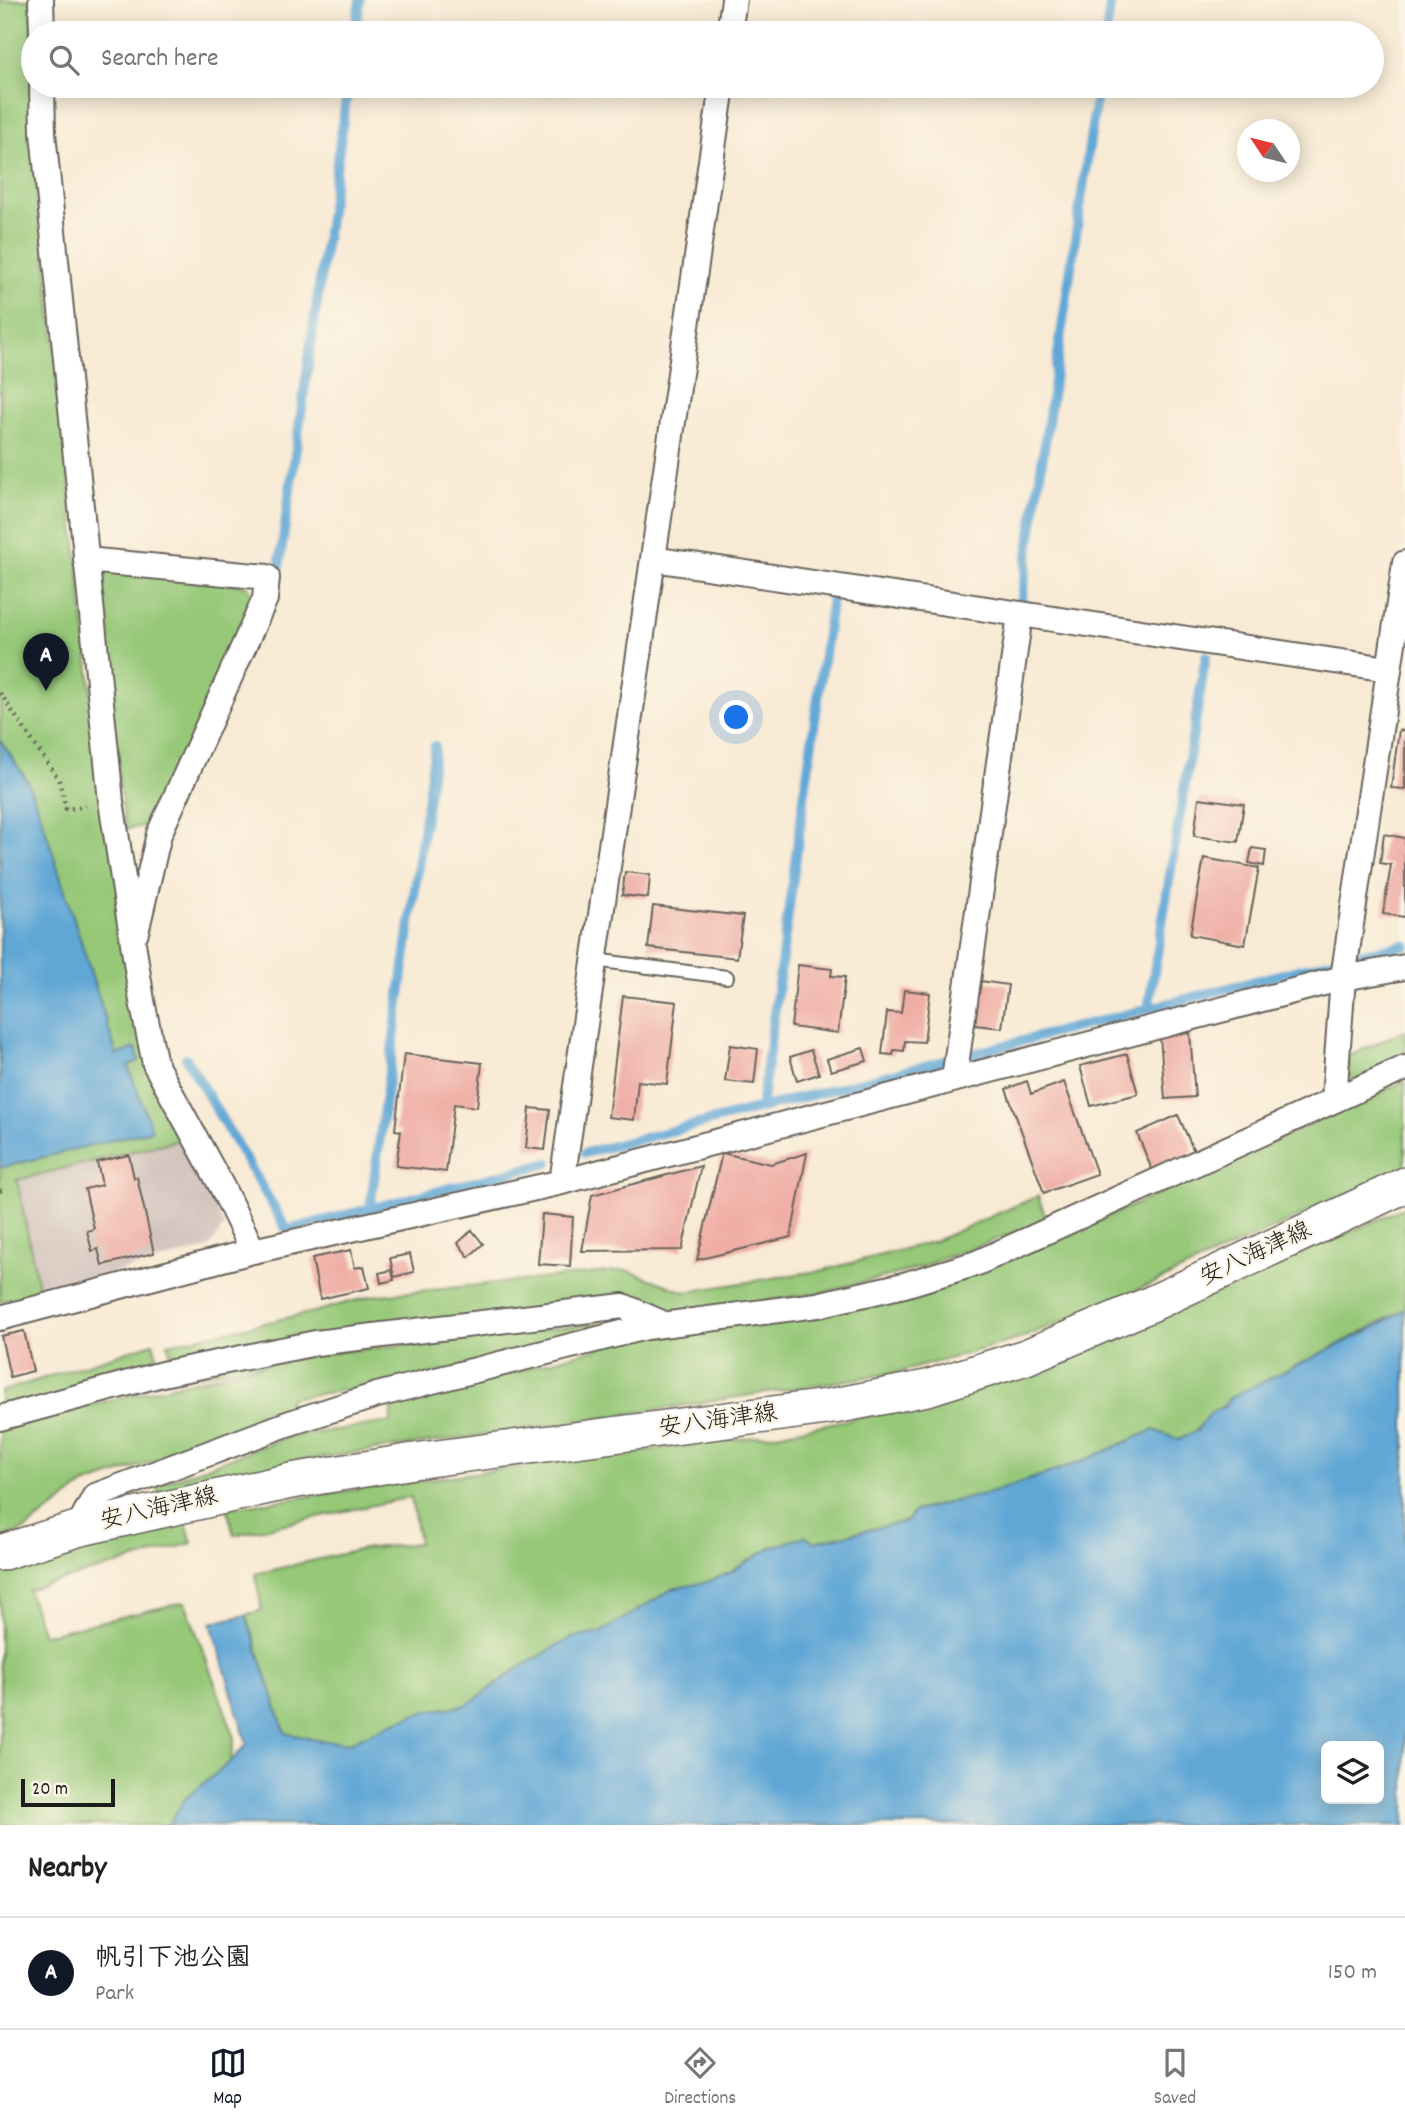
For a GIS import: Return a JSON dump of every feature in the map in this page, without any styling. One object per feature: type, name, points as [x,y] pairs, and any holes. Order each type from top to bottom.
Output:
[{"type":"main road","name":"安八海津線","points":[[0,1553],[77,1529],[291,1481],[414,1461],[821,1408],[927,1388],[1039,1352],[1151,1304],[1405,1185]]},
{"type":"street","points":[[41,0],[42,21]]},
{"type":"street","points":[[731,21],[734,0]]},
{"type":"street","points":[[42,98],[43,133],[111,801],[133,944],[155,1064],[222,1187],[253,1251]]},
{"type":"street","points":[[562,1182],[720,98]]},
{"type":"street","points":[[653,559],[1388,669]]},
{"type":"street","points":[[86,560],[267,577],[265,599],[159,834],[133,944]]},
{"type":"street","points":[[1335,1099],[1343,978],[1405,563]]},
{"type":"street","points":[[954,1079],[1020,615]]},
{"type":"street","points":[[0,1318],[253,1251],[562,1182],[1343,978],[1405,967]]},
{"type":"street","points":[[77,1529],[95,1496],[287,1424],[377,1395],[632,1330],[817,1305],[904,1285],[976,1263],[1405,1068]]},
{"type":"street","points":[[0,1418],[162,1374],[316,1343],[623,1306],[664,1324]]},
{"type":"lane","points":[[594,960],[727,977]]},
{"type":"path","points":[[0,693],[59,780],[66,809],[111,801]]},
{"type":"shaded area","points":[[182,1139],[224,1226],[209,1248],[39,1291],[17,1180]]},
{"type":"green space","points":[[0,0],[32,0],[32,21],[21,21],[21,98],[33,98],[33,137],[105,822],[182,1139],[17,1180],[39,1291],[0,1302]]},
{"type":"green space","points":[[107,568],[248,586],[254,598],[152,825],[125,829],[96,579]]},
{"type":"green space","points":[[1405,1030],[1405,1058],[1354,1081],[1348,1075],[1349,1056]]},
{"type":"green space","points":[[1405,1081],[1405,1168],[1154,1283],[1019,1339],[900,1372],[556,1425],[302,1460],[159,1493],[157,1485],[288,1437],[391,1422],[392,1407],[636,1337],[1031,1252]]},
{"type":"green space","points":[[1038,1196],[1047,1221],[909,1271],[820,1293],[673,1314],[631,1297],[0,1411],[0,1392],[153,1343],[158,1359],[171,1356],[168,1344],[314,1312],[371,1296],[627,1270],[685,1292],[824,1270],[935,1241]]},
{"type":"green space","points":[[1405,1207],[1405,1309],[1210,1413],[1196,1431],[1179,1440],[1154,1430],[1078,1463],[993,1492],[915,1511],[907,1521],[814,1542],[805,1537],[770,1548],[729,1573],[636,1613],[600,1634],[571,1638],[517,1669],[467,1705],[426,1711],[350,1743],[316,1740],[285,1733],[246,1615],[262,1610],[255,1574],[363,1549],[419,1543],[411,1497],[234,1535],[227,1508],[544,1463],[771,1435],[923,1405],[1160,1317]]},
{"type":"green space","points":[[629,1320],[404,1382],[289,1398],[292,1414],[84,1485],[26,1529],[0,1539],[0,1431],[8,1428],[115,1399],[309,1355]]},
{"type":"green space","points":[[185,1519],[192,1543],[28,1590],[43,1635],[185,1602],[235,1738],[230,1762],[185,1799],[168,1825],[0,1825],[0,1571]]},
{"type":"water","points":[[0,740],[27,780],[45,828],[117,1055],[136,1048],[139,1061],[128,1066],[152,1130],[0,1168]]},
{"type":"water","points":[[1405,1309],[1405,1825],[168,1825],[185,1799],[230,1762],[247,1744],[211,1623],[246,1615],[285,1733],[316,1740],[350,1743],[426,1711],[467,1705],[517,1669],[571,1638],[600,1633],[672,1589],[707,1582],[729,1573],[770,1548],[805,1536],[815,1542],[907,1521],[915,1511],[993,1492],[1078,1463],[1154,1430],[1179,1440],[1196,1431],[1210,1413],[1224,1407],[1229,1398],[1374,1328]]},
{"type":"building","points":[[1399,730],[1405,731],[1405,789],[1391,788]]},
{"type":"building","points":[[1199,798],[1244,804],[1238,842],[1194,836]]},
{"type":"building","points":[[1384,834],[1405,838],[1405,917],[1383,914],[1391,865],[1380,863]]},
{"type":"building","points":[[1252,848],[1266,850],[1264,866],[1249,863]]},
{"type":"building","points":[[1204,858],[1259,868],[1245,945],[1190,935]]},
{"type":"building","points":[[625,872],[650,875],[648,898],[622,895]]},
{"type":"building","points":[[653,906],[743,916],[737,958],[648,948]]},
{"type":"building","points":[[798,965],[832,969],[831,976],[845,977],[838,1033],[791,1027]]},
{"type":"building","points":[[980,981],[1008,985],[1002,1028],[975,1025]]},
{"type":"building","points":[[904,990],[930,993],[924,1042],[905,1041],[904,1051],[894,1050],[893,1055],[882,1054],[887,1012],[901,1013]]},
{"type":"building","points":[[623,996],[677,1002],[667,1084],[638,1081],[634,1120],[608,1117]]},
{"type":"building","points":[[1190,1033],[1195,1097],[1165,1099],[1160,1036]]},
{"type":"building","points":[[730,1045],[758,1049],[754,1084],[725,1081]]},
{"type":"building","points":[[863,1048],[867,1061],[831,1071],[827,1059]]},
{"type":"building","points":[[811,1050],[819,1074],[797,1081],[790,1057]]},
{"type":"building","points":[[404,1054],[482,1063],[477,1107],[454,1104],[446,1172],[396,1166],[401,1131],[395,1130]]},
{"type":"building","points":[[1127,1054],[1138,1094],[1091,1106],[1080,1066]]},
{"type":"building","points":[[1027,1081],[1031,1094],[1064,1082],[1097,1174],[1044,1193],[1006,1089]]},
{"type":"building","points":[[530,1108],[550,1110],[545,1150],[526,1148]]},
{"type":"building","points":[[1178,1115],[1194,1151],[1152,1170],[1137,1133]]},
{"type":"building","points":[[722,1153],[771,1164],[807,1153],[791,1237],[697,1260]]},
{"type":"building","points":[[129,1155],[134,1178],[137,1177],[154,1253],[102,1265],[98,1249],[92,1251],[87,1231],[94,1229],[85,1189],[102,1185],[97,1162]]},
{"type":"building","points":[[701,1166],[682,1250],[582,1251],[592,1195]]},
{"type":"building","points":[[542,1214],[573,1217],[570,1266],[538,1264]]},
{"type":"building","points":[[472,1230],[483,1244],[469,1257],[458,1243]]},
{"type":"building","points":[[351,1250],[355,1268],[364,1266],[369,1288],[320,1299],[312,1258]]},
{"type":"building","points":[[410,1254],[414,1272],[394,1277],[390,1258]]},
{"type":"building","points":[[392,1270],[394,1280],[381,1283],[379,1273]]},
{"type":"building","points":[[24,1331],[33,1371],[10,1377],[1,1336]]},
{"type":"waterway","points":[[357,21],[360,0]]},
{"type":"waterway","points":[[1108,21],[1111,0]]},
{"type":"waterway","points":[[279,567],[346,98]]},
{"type":"waterway","points":[[1021,603],[1096,98]]},
{"type":"waterway","points":[[761,1108],[832,597]]},
{"type":"waterway","points":[[1148,1009],[1206,656]]},
{"type":"waterway","points":[[370,1208],[435,746]]},
{"type":"waterway","points":[[1360,954],[1405,945]]},
{"type":"waterway","points":[[968,1055],[1333,961]]},
{"type":"waterway","points":[[186,1058],[287,1230],[548,1163]]},
{"type":"waterway","points":[[585,1153],[944,1061]]},
{"type":"place","name":"帆引下池公園","points":[[46,691]]}]
